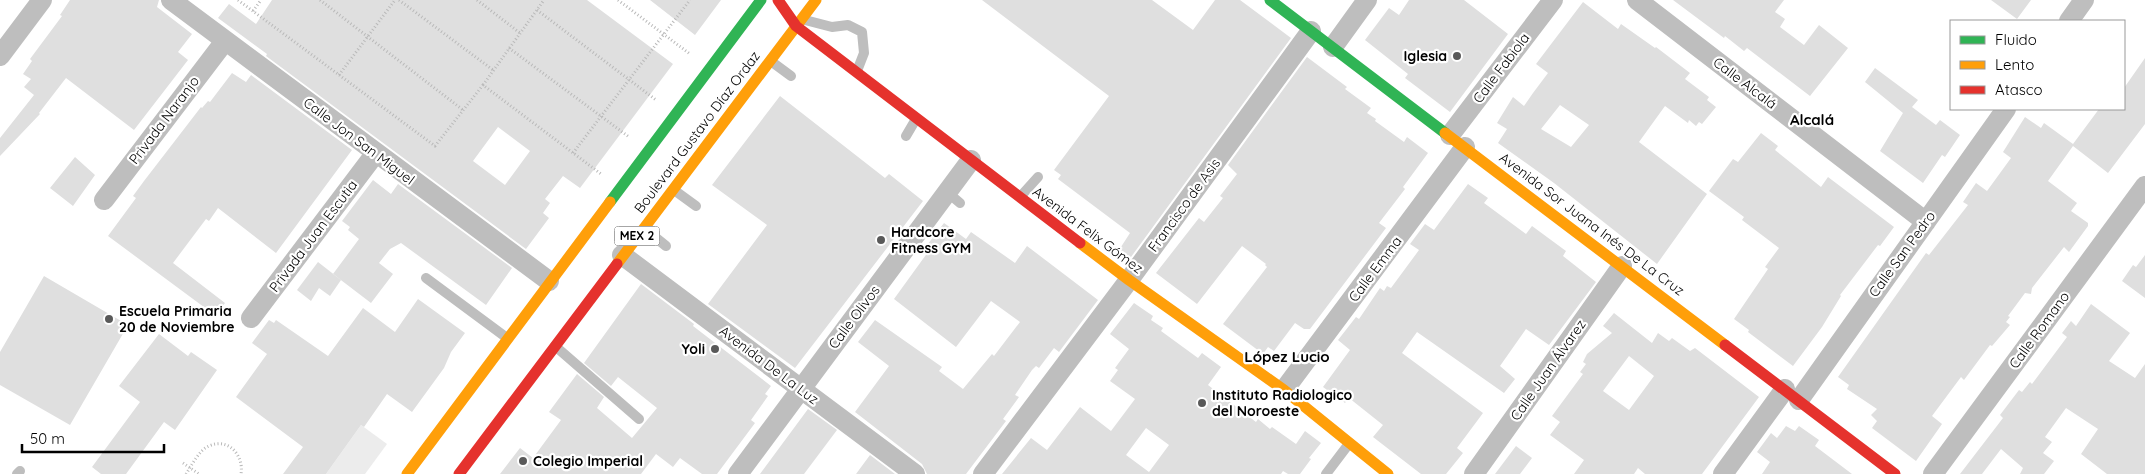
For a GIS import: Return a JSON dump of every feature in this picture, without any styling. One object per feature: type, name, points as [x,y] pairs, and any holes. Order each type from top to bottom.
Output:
[{"type":"main road","name":"Boulevard Gustavo Díaz Ordaz","points":[[406,474],[761,0]]},
{"type":"main road","name":"Avenida Felix Gómez","points":[[778,0],[799,22],[857,73],[1020,198],[1041,217],[1284,390],[1348,444],[1388,474]]},
{"type":"main road","name":"Boulevard Gustavo Díaz Ordaz","points":[[459,474],[554,345],[816,0]]},
{"type":"main road","name":"Avenida Sor Juana Inés De La Cruz","points":[[1270,0],[1792,394],[1895,474]]},
{"type":"street","points":[[0,56],[42,0]]},
{"type":"street","name":"Calle Jon San Miguel","points":[[171,0],[375,154],[549,281]]},
{"type":"street","points":[[1333,47],[1367,0]]},
{"type":"street","name":"Calle Fabiola","points":[[1458,141],[1553,0]]},
{"type":"street","name":"Calle Alcalá","points":[[1637,0],[1926,222]]},
{"type":"street","points":[[2070,20],[2084,0]]},
{"type":"street","name":"Francisco de Asis","points":[[983,474],[1129,280],[1311,31]]},
{"type":"street","name":"Privada Naranjo","points":[[104,200],[225,40]]},
{"type":"street","name":"Calle San Pedro","points":[[1723,474],[1792,394],[1926,222],[2005,110]]},
{"type":"street","name":"Calle Emma","points":[[1284,390],[1458,141]]},
{"type":"street","name":"Privada Juan Escutia","points":[[251,318],[375,154]]},
{"type":"street","name":"Calle Olivos","points":[[738,474],[801,389],[953,198],[971,160]]},
{"type":"street","name":"Calle Romano","points":[[1933,474],[2145,186]]},
{"type":"street","name":"Avenida De La Luz","points":[[622,255],[915,474]]},
{"type":"street","name":"Calle Juan Álvarez","points":[[1474,474],[1622,266]]},
{"type":"lane","points":[[799,22],[832,27],[848,25],[862,32],[864,53],[857,73]]},
{"type":"lane","points":[[769,61],[791,76]]},
{"type":"lane","points":[[906,136],[916,118]]},
{"type":"lane","points":[[1020,198],[1038,177]]},
{"type":"lane","points":[[673,190],[696,206]]},
{"type":"lane","points":[[643,228],[666,246]]},
{"type":"lane","points":[[426,278],[508,338]]},
{"type":"lane","points":[[554,345],[639,419]]},
{"type":"lane","points":[[1326,474],[1348,444]]},
{"type":"path","points":[[238,0],[435,146],[544,0]]},
{"type":"path","points":[[253,11],[261,0]]},
{"type":"path","points":[[320,0],[463,110]]},
{"type":"path","points":[[339,75],[395,0]]},
{"type":"path","points":[[399,0],[493,70]]},
{"type":"path","points":[[477,0],[520,32]]},
{"type":"path","points":[[618,0],[690,54]]},
{"type":"path","points":[[573,152],[690,0]]},
{"type":"path","points":[[537,10],[656,100]]},
{"type":"path","points":[[509,48],[629,137]]},
{"type":"path","points":[[483,84],[602,174]]},
{"type":"path","points":[[186,474],[203,450],[209,446],[224,444],[236,452],[240,459],[241,474]]},
{"type":"path","points":[[183,463],[199,474]]},
{"type":"shaded area","points":[[361,425],[387,444],[365,474],[326,474]]},
{"type":"building","points":[[70,0],[159,0],[157,7],[192,34],[178,52],[188,60],[134,130],[66,78],[40,114],[0,156],[0,138],[34,95],[24,87],[31,79],[23,74],[32,61],[30,59],[62,16],[60,15]]},
{"type":"building","points":[[272,0],[587,0],[673,64],[580,188],[563,176],[545,199],[550,203],[543,213],[549,218],[526,249],[266,56],[267,54],[218,18],[229,4],[256,24]],"holes":[[[498,127],[530,151],[505,185],[473,161]]]},
{"type":"building","points":[[650,0],[721,0],[695,35]]},
{"type":"building","points":[[982,0],[1152,0],[1193,30],[1215,0],[1240,0],[1291,38],[1131,257],[1128,257],[1119,250],[1130,233],[1058,179],[1061,175],[1054,170],[1109,96]]},
{"type":"building","points":[[1409,0],[1464,0],[1508,34],[1450,112],[1405,78],[1408,74],[1365,40],[1389,8],[1399,15]]},
{"type":"building","points":[[1673,0],[1784,0],[1775,12],[1785,19],[1780,27],[1804,45],[1819,25],[1848,48],[1810,96],[1747,48],[1744,51]]},
{"type":"building","points":[[1991,0],[2031,0],[2017,19]]},
{"type":"building","points":[[1583,2],[1618,29],[1621,24],[1656,47],[1690,73],[1685,79],[1709,97],[1707,100],[1716,107],[1702,124],[1699,122],[1696,126],[1689,120],[1688,123],[1665,106],[1639,142],[1707,194],[1657,264],[1554,183],[1498,143],[1507,129],[1497,123],[1513,97],[1524,106],[1548,73],[1536,64]],"holes":[[[1560,105],[1589,125],[1571,147],[1541,129]]]},
{"type":"building","points":[[1307,57],[1371,108],[1367,113],[1376,119],[1375,121],[1404,142],[1407,137],[1428,153],[1403,187],[1405,189],[1379,223],[1386,228],[1310,329],[1304,329],[1295,323],[1274,351],[1268,347],[1263,354],[1223,324],[1267,267],[1266,264],[1242,246],[1197,304],[1156,273],[1199,218],[1204,222],[1223,198],[1220,196],[1237,174],[1228,165]]},
{"type":"building","points":[[2145,58],[2145,124],[2108,173],[2073,146],[2048,181],[2077,203],[2071,211],[2088,223],[2088,226],[2069,252],[2064,247],[2032,288],[2031,294],[2025,293],[2008,316],[2010,317],[2006,322],[2010,325],[1992,346],[1990,345],[1964,380],[1961,377],[1932,416],[1942,424],[1916,461],[1872,428],[1877,421],[1871,415],[1877,409],[1847,389],[1849,385],[1838,377],[1926,253],[1929,255],[1968,205],[1963,202],[1976,183],[1987,191],[2011,158],[2003,152],[2025,117],[2041,128],[2044,123],[2073,144],[2098,110],[2125,110],[2125,87]]},
{"type":"building","points":[[1875,68],[1918,100],[1912,107],[1936,125],[1940,120],[1960,135],[1945,157],[1942,155],[1923,183],[1880,151],[1903,113],[1865,82]]},
{"type":"building","points":[[232,73],[246,82],[251,75],[352,150],[276,253],[218,208],[209,221],[206,219],[173,263],[225,303],[216,316],[108,236],[136,198],[133,196],[144,181],[201,107],[208,101],[210,102]]},
{"type":"building","points":[[780,96],[885,178],[889,174],[923,201],[795,368],[708,304],[767,225],[712,185]]},
{"type":"building","points":[[1761,133],[1778,146],[1775,150],[1821,187],[1828,177],[1894,227],[1840,295],[1822,327],[1793,366],[1734,319],[1768,269],[1765,267],[1779,248],[1742,220],[1744,217],[1709,191],[1733,159],[1738,162]]},
{"type":"building","points":[[75,157],[95,175],[73,206],[50,188]]},
{"type":"building","points":[[373,180],[391,194],[398,184],[512,268],[486,305],[401,243],[390,249],[379,263],[393,274],[371,303],[333,274],[359,239],[348,230],[350,227],[342,221]]},
{"type":"building","points":[[1468,184],[1488,198],[1484,203],[1526,234],[1532,226],[1566,251],[1563,256],[1596,282],[1549,345],[1526,329],[1500,366],[1515,379],[1504,393],[1417,332],[1402,353],[1483,413],[1457,448],[1463,453],[1446,474],[1421,474],[1373,437],[1383,425],[1349,398],[1345,403],[1323,387],[1350,350],[1338,340],[1356,317],[1359,319],[1380,288],[1384,291],[1387,286],[1391,288],[1419,250],[1410,244],[1425,224],[1434,230]]},
{"type":"building","points":[[944,223],[966,239],[971,232],[1015,263],[1027,246],[1098,300],[1059,352],[1054,348],[1039,368],[1036,366],[1032,370],[1015,395],[1019,397],[1003,419],[1006,421],[966,474],[927,474],[922,464],[855,412],[889,366],[858,342],[875,320],[942,367],[939,371],[963,389],[992,354],[994,356],[1020,322],[991,301],[956,347],[894,299],[928,252],[924,249]]},
{"type":"building","points":[[2145,255],[2145,298],[2122,281],[2133,265],[2136,267]]},
{"type":"building","points":[[318,262],[341,280],[330,296],[319,288],[311,301],[297,290]]},
{"type":"building","points":[[44,276],[128,325],[70,425],[0,385],[0,352]]},
{"type":"building","points":[[641,284],[771,386],[765,394],[768,396],[751,420],[755,423],[717,474],[702,474],[680,458],[673,467],[656,454],[641,474],[500,474],[520,448],[533,458],[561,420],[549,412],[577,374],[604,397],[597,408],[632,438],[657,408],[618,377],[611,386],[584,363]]},
{"type":"building","points":[[418,299],[465,333],[451,352],[444,368],[412,412],[387,394],[364,427],[361,425],[326,474],[283,474],[303,447],[236,397],[267,354],[252,343],[269,320],[274,323],[276,320],[328,356],[363,308],[395,332]]},
{"type":"building","points":[[1134,303],[1153,316],[1151,320],[1163,328],[1161,331],[1198,358],[1202,353],[1221,367],[1208,385],[1256,422],[1258,419],[1270,429],[1272,427],[1296,444],[1305,431],[1321,443],[1309,458],[1311,459],[1300,474],[1288,474],[1283,471],[1281,474],[1002,474],[1031,438],[1047,450],[1080,407],[1111,431],[1135,399],[1110,381],[1118,370],[1115,368],[1129,349],[1110,334]],"holes":[[[1146,428],[1169,445],[1149,472],[1126,455]]]},
{"type":"building","points":[[2091,304],[2130,333],[2109,361],[2135,378],[2145,364],[2145,474],[2107,474],[2081,454],[2098,429],[2066,408],[2045,437],[2052,442],[2043,453],[2054,461],[2044,474],[2020,474],[2023,468],[2001,449],[1982,474],[1960,474],[2003,418],[2000,415],[2019,390],[2022,392],[2030,382],[2032,384],[2067,337],[2062,333],[2071,321],[2076,326]]},
{"type":"building","points":[[1614,313],[1652,343],[1658,333],[1669,341],[1672,338],[1690,351],[1695,348],[1759,397],[1702,474],[1645,474],[1638,468],[1634,474],[1574,474],[1584,460],[1550,435],[1560,422],[1552,416],[1583,374],[1580,372],[1586,364],[1583,362],[1587,354],[1612,333],[1603,326]],"holes":[[[1629,356],[1654,376],[1629,410],[1603,391]]]},
{"type":"building","points":[[159,334],[188,356],[191,352],[217,370],[175,430],[164,422],[126,474],[101,474],[92,467],[140,402],[119,386]]},
{"type":"building","points":[[808,409],[837,430],[804,474],[760,474]]},
{"type":"building","points":[[1786,426],[1795,431],[1799,426],[1819,440],[1815,446],[1852,474],[1762,474],[1770,462],[1757,452],[1771,433],[1777,438]]},
{"type":"building","points":[[1516,446],[1532,458],[1520,474],[1495,474]]},
{"type":"building","points":[[870,455],[895,474],[856,474]]},
{"type":"traffic: fast","points":[[610,202],[761,0]]},
{"type":"traffic: fast","points":[[1270,0],[1445,133]]},
{"type":"traffic: slow","points":[[617,264],[816,0]]},
{"type":"traffic: slow","points":[[1445,133],[1725,345]]},
{"type":"traffic: slow","points":[[407,474],[610,202]]},
{"type":"traffic: slow","points":[[1080,243],[1284,390],[1388,474]]},
{"type":"traffic: jam","points":[[778,0],[796,26],[1080,243]]},
{"type":"traffic: jam","points":[[459,474],[617,264]]},
{"type":"traffic: jam","points":[[1725,345],[1895,474]]},
{"type":"place","name":"Iglesia","points":[[1457,56]]},
{"type":"place","name":"Hardcore Fitness GYM","points":[[881,240]]},
{"type":"place","name":"Escuela Primaria 20 de Noviembre","points":[[109,319]]},
{"type":"place","name":"Yoli","points":[[715,349]]},
{"type":"place","name":"Instituto Radiologico del Noroeste","points":[[1202,403]]},
{"type":"place","name":"Colegio Imperial","points":[[523,461]]},
{"type":"district","name":"Alcalá","points":[[1812,120]]},
{"type":"district","name":"López Lucio","points":[[1287,357]]}]
